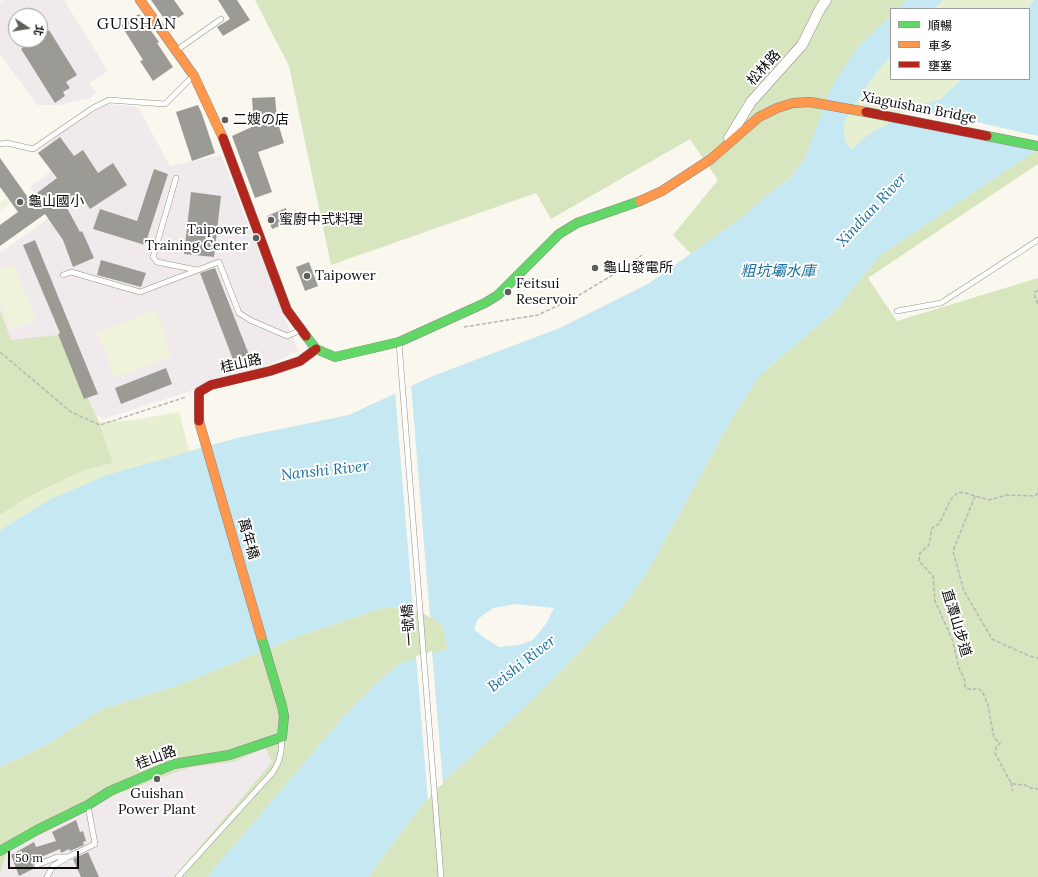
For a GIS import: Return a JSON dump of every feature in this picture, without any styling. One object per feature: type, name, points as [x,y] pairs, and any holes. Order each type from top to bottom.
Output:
[{"type":"main road","points":[[140,0],[194,76],[223,138],[287,310],[316,349]]},
{"type":"main road","name":"Xiaguishan Bridge","points":[[316,349],[335,356],[360,352],[399,342],[485,303],[498,295],[559,234],[577,223],[638,202],[662,191],[720,153],[759,118],[777,108],[793,103],[810,102],[827,104],[1038,146]]},
{"type":"main road","name":"桂山路","points":[[200,392],[211,385],[263,373],[300,361],[316,349]]},
{"type":"main road","name":"萬年橋","points":[[200,392],[198,407],[199,424],[282,706],[284,716],[282,737]]},
{"type":"main road","name":"桂山路","points":[[0,851],[110,791],[174,764],[229,754],[282,737]]},
{"type":"street","name":"松林路","points":[[720,153],[752,102],[802,45],[826,0]]},
{"type":"lane","points":[[176,50],[221,19]]},
{"type":"lane","points":[[0,144],[7,143],[33,149],[93,108],[109,100],[165,104],[194,76]]},
{"type":"lane","points":[[176,178],[153,257],[157,262],[198,270]]},
{"type":"lane","points":[[897,311],[941,303],[1038,240]]},
{"type":"lane","points":[[62,275],[71,272],[140,292],[219,262],[239,313],[250,320],[287,336],[301,330]]},
{"type":"lane","name":"一號橋","points":[[399,342],[441,877]]},
{"type":"lane","points":[[178,877],[273,772],[278,763],[281,752],[282,737]]},
{"type":"lane","points":[[47,877],[53,866],[95,844],[88,804]]},
{"type":"lane","points":[[36,865],[57,857],[68,857]]},
{"type":"path","points":[[463,327],[538,316],[576,297],[616,273],[642,255]]},
{"type":"path","points":[[1038,290],[1035,292],[1035,297],[1038,304]]},
{"type":"path","points":[[0,352],[71,412],[100,425],[200,392]]},
{"type":"path","name":"直潭山步道","points":[[1011,783],[995,753],[996,747],[1000,743],[994,738],[988,705],[982,691],[977,688],[971,690],[965,687],[965,681],[959,668],[952,639],[935,601],[933,576],[919,561],[920,553],[929,545],[932,528],[939,524],[951,498],[958,492],[989,500],[1007,495],[1035,496],[1038,493]]},
{"type":"path","points":[[975,496],[953,551],[964,591],[992,639],[1028,656],[1038,658]]},
{"type":"path","points":[[1013,791],[1011,783],[1018,785],[1023,784],[1031,788],[1038,789]]},
{"type":"shaded area","points":[[4,0],[64,0],[108,71],[89,83],[96,93],[90,98],[59,105],[37,105],[0,54],[0,3]]},
{"type":"shaded area","points":[[107,104],[138,107],[170,166],[221,155],[298,351],[260,369],[103,419],[64,395],[0,342],[0,253],[50,217],[30,187],[51,171],[37,152],[61,133]]},
{"type":"shaded area","points":[[265,748],[272,762],[174,877],[0,877],[7,852],[118,794],[191,767]]},
{"type":"green space","points":[[255,0],[906,0],[898,8],[890,8],[890,16],[857,48],[816,130],[805,157],[789,178],[745,215],[691,254],[673,235],[718,180],[690,139],[551,219],[536,193],[331,265],[289,66]]},
{"type":"green space","points":[[906,0],[1034,0],[1028,8],[898,8]]},
{"type":"green space","points":[[890,17],[890,80],[961,80],[940,99],[717,342],[51,499],[0,530],[0,515],[23,500],[85,470],[113,463],[99,422],[135,420],[179,412],[189,451],[237,438],[349,415],[433,376],[560,328],[648,284],[745,215],[805,157],[816,130]]},
{"type":"green space","points":[[1038,149],[1038,164],[868,278],[897,321],[1038,278],[1038,877],[368,877],[434,789],[531,701],[620,610],[645,576],[734,415],[760,375],[835,311],[879,256]]},
{"type":"green space","points":[[6,198],[10,204],[0,211],[0,202]]},
{"type":"green space","points":[[14,265],[36,320],[11,330],[0,303],[0,270]]},
{"type":"green space","points":[[156,309],[172,356],[115,378],[98,333]]},
{"type":"green space","points":[[0,310],[11,340],[58,335],[99,422],[113,463],[85,470],[23,500],[0,515]]},
{"type":"green space","points":[[404,606],[424,611],[442,625],[448,649],[401,663],[382,678],[345,715],[207,877],[174,877],[272,762],[265,748],[234,762],[191,767],[118,794],[7,852],[0,873],[0,767],[46,745],[102,709],[176,686],[302,635],[379,609]]},
{"type":"water","points":[[906,0],[943,0],[935,8],[898,8]]},
{"type":"water","points":[[1034,0],[1038,0],[1038,149],[879,256],[835,311],[760,375],[734,415],[645,576],[620,610],[531,701],[434,789],[368,877],[207,877],[345,715],[382,678],[401,663],[448,649],[442,625],[424,611],[404,606],[379,609],[302,635],[176,686],[102,709],[46,745],[0,767],[0,530],[51,499],[107,475],[237,438],[349,415],[433,376],[560,328],[648,284],[745,215],[767,195],[790,178],[805,157],[832,86],[857,48],[890,16],[890,57],[864,90],[843,124],[845,141],[851,150],[868,135],[919,106],[940,99],[961,80],[1030,80],[1030,8],[1028,8]],"holes":[[[516,604],[554,608],[546,624],[533,640],[519,645],[499,647],[483,637],[474,629],[478,619],[493,608]]]},
{"type":"pier","points":[[910,109],[946,115],[1038,136],[1038,150],[890,120]]},
{"type":"pier","points":[[411,384],[430,618],[423,613],[413,610],[395,391]]},
{"type":"pier","points":[[432,651],[443,784],[435,790],[428,800],[416,656]]},
{"type":"building","points":[[151,0],[174,0],[184,14],[168,24]]},
{"type":"building","points":[[218,0],[237,0],[250,20],[223,36],[217,27],[230,19]]},
{"type":"building","points":[[139,14],[159,42],[157,43],[173,67],[153,81],[140,61],[143,60],[121,25]]},
{"type":"building","points":[[49,30],[77,75],[66,82],[70,88],[63,92],[65,96],[55,103],[21,49],[48,48]]},
{"type":"building","points":[[275,97],[277,120],[284,143],[258,152],[272,192],[255,198],[232,136],[254,126],[252,98]]},
{"type":"building","points":[[198,105],[215,153],[192,161],[176,112]]},
{"type":"building","points":[[60,137],[74,156],[83,150],[98,173],[113,163],[127,185],[90,209],[82,197],[67,208],[80,232],[82,231],[94,258],[73,267],[63,240],[45,214],[0,246],[0,225],[18,212],[0,187],[0,158],[29,199],[57,178],[38,153]]},
{"type":"building","points":[[154,169],[168,174],[145,245],[93,229],[100,209],[137,221]]},
{"type":"building","points":[[191,192],[221,196],[214,257],[184,254]]},
{"type":"building","points":[[286,208],[291,221],[272,229],[267,216]]},
{"type":"building","points":[[35,240],[98,394],[84,399],[58,334],[60,333],[23,245]]},
{"type":"building","points":[[101,260],[146,273],[141,287],[97,275]]},
{"type":"building","name":"Taipower","points":[[309,262],[318,286],[305,291],[296,267]]},
{"type":"building","points":[[215,268],[253,365],[243,369],[237,370],[200,273]]},
{"type":"building","points":[[166,368],[172,384],[121,404],[115,388]]},
{"type":"building","points":[[76,820],[80,832],[83,831],[86,841],[83,842],[84,845],[61,853],[60,849],[34,860],[33,866],[35,868],[19,876],[11,855],[34,842],[36,847],[56,841],[52,832]]},
{"type":"building","points":[[88,852],[99,877],[81,877],[73,859]]},
{"type":"traffic: fast","points":[[987,136],[1038,146]]},
{"type":"traffic: fast","points":[[306,336],[316,349],[335,357],[399,342],[485,303],[498,295],[559,234],[577,223],[640,201]]},
{"type":"traffic: fast","points":[[0,851],[37,830],[88,805],[110,791],[174,764],[229,755],[282,737],[284,716],[282,706],[261,636]]},
{"type":"traffic: slow","points":[[140,0],[194,76],[223,138]]},
{"type":"traffic: slow","points":[[640,201],[662,191],[711,159],[759,117],[777,108],[793,103],[810,102],[866,112]]},
{"type":"traffic: slow","points":[[199,421],[261,636]]},
{"type":"traffic: jam","points":[[866,112],[987,136]]},
{"type":"traffic: jam","points":[[223,138],[287,310],[306,336]]},
{"type":"traffic: jam","points":[[199,421],[199,392],[211,385],[270,371],[300,361],[316,349]]},
{"type":"place","name":"二嫂の店","points":[[225,120]]},
{"type":"place","name":"龜山國小","points":[[20,202]]},
{"type":"place","name":"蜜廚中式料理","points":[[271,220]]},
{"type":"place","name":"Taipower Training Center","points":[[256,238]]},
{"type":"place","name":"龜山發電所","points":[[595,268]]},
{"type":"place","name":"Taipower","points":[[307,276]]},
{"type":"place","name":"Feitsui Reservoir","points":[[508,292]]},
{"type":"place","name":"Guishan Power Plant","points":[[157,779]]},
{"type":"district","name":"GUISHAN","points":[[137,24]]},
{"type":"water label","name":"Xindian River","points":[[872,210]]},
{"type":"water label","name":"粗坑壩水庫","points":[[778,272]]},
{"type":"water label","name":"Nanshi River","points":[[325,471]]},
{"type":"water label","name":"Beishi River","points":[[522,664]]}]
